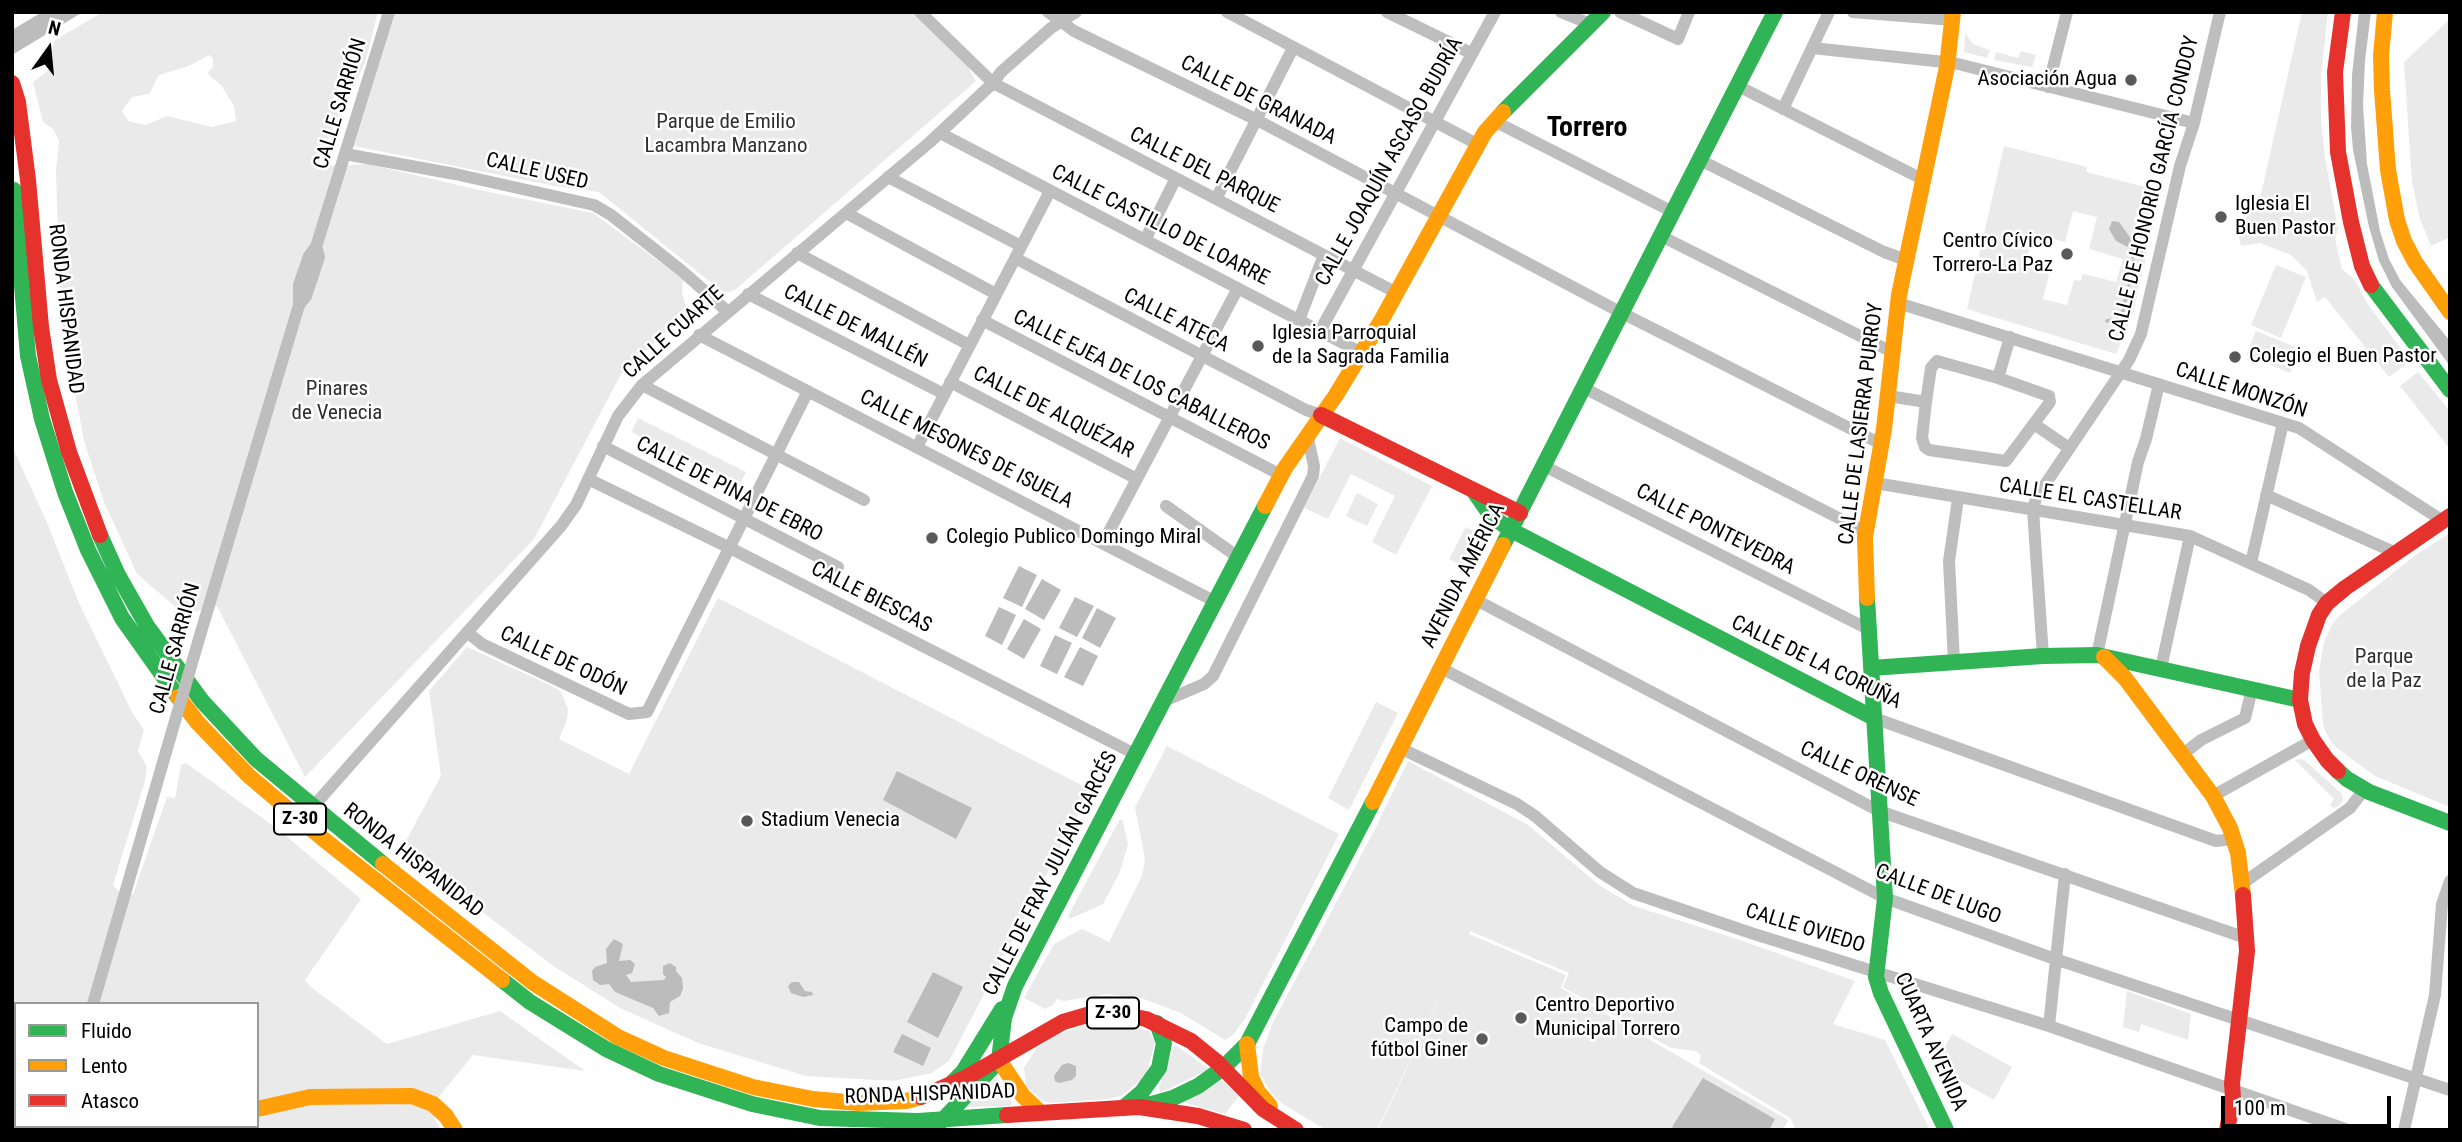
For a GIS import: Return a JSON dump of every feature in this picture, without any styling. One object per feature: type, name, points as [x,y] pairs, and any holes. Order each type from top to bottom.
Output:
[{"type":"main road","name":"CALLE DE FRAY JULIÁN GARCÉS","points":[[999,1060],[1008,1002],[1161,702],[1281,475],[1362,352],[1397,293],[1477,144],[1494,121],[1603,12]]},
{"type":"main road","name":"AVENIDA AMÉRICA","points":[[1131,1108],[1187,1091],[1223,1068],[1247,1044],[1775,12]]},
{"type":"main road","points":[[2343,12],[2335,72],[2335,118],[2346,199],[2362,266],[2375,293],[2450,390]]},
{"type":"main road","points":[[2385,12],[2381,56],[2382,90],[2392,190],[2404,241],[2415,262],[2443,290],[2450,312]]},
{"type":"main road","name":"CALLE DE LASIERRA PURROY","points":[[1875,971],[1885,898],[1868,629],[1866,531],[1888,396],[1898,303],[1948,62],[1953,16]]},
{"type":"main road","name":"RONDA HISPANIDAD","points":[[12,83],[18,102],[28,180],[41,327],[49,380],[69,452],[92,516],[118,575],[178,670],[209,709],[256,759],[312,808],[532,982],[618,1037],[664,1058],[753,1087],[837,1102],[906,1101],[946,1087],[999,1060],[1044,1031],[1074,1017],[1113,1013],[1138,1016],[1191,1041],[1223,1068],[1263,1109],[1290,1127]]},
{"type":"main road","name":"RONDA HISPANIDAD","points":[[12,173],[33,382],[53,460],[88,550],[122,618],[169,687],[198,723],[249,776],[530,1002],[606,1049],[659,1074],[704,1091],[820,1118],[939,1124],[988,1115],[1131,1108],[1198,1116],[1244,1130]]},
{"type":"main road","points":[[1321,415],[1520,513]]},
{"type":"main road","name":"CALLE DE LA CORUÑA","points":[[1472,490],[1491,516],[1511,530],[1874,719]]},
{"type":"main road","points":[[2446,518],[2327,603],[2319,615],[2308,646],[2300,700],[2305,724],[2313,740],[2336,769],[2364,790],[2450,823]]},
{"type":"main road","points":[[1871,668],[2043,656],[2100,656],[2300,700]]},
{"type":"main road","points":[[2100,656],[2125,678],[2213,796],[2234,839],[2243,883],[2246,938],[2227,1130]]},
{"type":"main road","points":[[306,824],[312,808]]},
{"type":"main road","name":"CUARTA AVENIDA","points":[[1875,971],[1881,993],[1946,1130]]},
{"type":"main road","points":[[946,1087],[963,1072],[984,1035],[1008,1002]]},
{"type":"main road","name":"Z-30","points":[[1131,1108],[1159,1068],[1164,1044],[1157,1023]]},
{"type":"main road","points":[[1247,1044],[1249,1069],[1255,1087],[1290,1127]]},
{"type":"main road","points":[[939,1124],[999,1060]]},
{"type":"main road","name":"RONDA HISPANIDAD","points":[[999,1060],[1023,1096],[1040,1112]]},
{"type":"main road","points":[[259,1109],[310,1097],[412,1096],[433,1104],[446,1116],[455,1130]]},
{"type":"main road","points":[[958,1130],[988,1115]]},
{"type":"main road","points":[[820,1118],[881,1130]]},
{"type":"street","name":"CALLE SARRIÓN","points":[[94,1002],[201,632],[299,305],[306,296],[318,257],[316,247],[389,12]]},
{"type":"street","name":"CALLE DEL PARQUE","points":[[920,12],[993,83],[1397,293]]},
{"type":"street","name":"CALLE DE GRANADA","points":[[1048,12],[1060,22],[1257,120],[1622,313],[1881,444]]},
{"type":"street","name":"CALLE CUARTE","points":[[312,808],[561,526],[576,505],[622,409],[642,385],[940,134],[1001,72],[1060,22],[1076,12]]},
{"type":"street","points":[[1227,12],[1477,144]]},
{"type":"street","points":[[1387,12],[1471,53]]},
{"type":"street","name":"CALLE JOAQUÍN ASCASO BUDRÍA","points":[[1320,331],[1495,12]]},
{"type":"street","points":[[1561,12],[1590,24]]},
{"type":"street","points":[[1620,12],[1678,38],[1689,12]]},
{"type":"street","points":[[1783,109],[1829,12]]},
{"type":"street","points":[[1853,12],[1953,16]]},
{"type":"street","points":[[2048,87],[2067,12]]},
{"type":"street","name":"CALLE DE HONORIO GARCÍA CONDOY","points":[[2034,510],[2037,494],[2133,354],[2144,327],[2180,166],[2194,123],[2220,12]]},
{"type":"street","points":[[1216,199],[1293,48]]},
{"type":"street","points":[[1812,48],[1948,62],[2194,123]]},
{"type":"street","points":[[1738,86],[1924,180]]},
{"type":"street","points":[[1494,121],[1673,212]]},
{"type":"street","name":"CALLE CASTILLO DE LOARRE","points":[[940,134],[1362,352]]},
{"type":"street","name":"CALLE USED","points":[[345,154],[455,174],[594,205],[611,215],[682,271],[727,311]]},
{"type":"street","points":[[1700,160],[1884,252],[1906,260]]},
{"type":"street","points":[[888,177],[1021,246]]},
{"type":"street","points":[[1145,240],[1176,178]]},
{"type":"street","points":[[917,447],[1050,191]]},
{"type":"street","points":[[846,213],[996,295]]},
{"type":"street","points":[[1661,236],[1892,352]]},
{"type":"street","points":[[797,253],[969,345]]},
{"type":"street","points":[[1299,320],[1324,255]]},
{"type":"street","name":"CALLE ATECA","points":[[1015,258],[1306,410],[1321,415]]},
{"type":"street","points":[[1103,542],[1238,288]]},
{"type":"street","name":"CALLE DE MALLÉN","points":[[748,293],[944,394]]},
{"type":"street","name":"CALLE MONZÓN","points":[[1898,303],[2306,431],[2446,518]]},
{"type":"street","name":"CALLE EJEA DE LOS CABALLEROS","points":[[982,320],[1281,475]]},
{"type":"street","name":"CALLE MESONES DE ISUELA","points":[[699,335],[1214,601]]},
{"type":"street","points":[[1998,378],[2010,337]]},
{"type":"street","points":[[1937,361],[1998,378],[2049,396],[2050,402],[2006,461],[1929,450],[1922,443],[1931,368],[1937,361]]},
{"type":"street","name":"CALLE DE ALQUÉZAR","points":[[950,382],[1137,479]]},
{"type":"street","points":[[2100,656],[2138,462],[2159,384]]},
{"type":"street","points":[[642,385],[864,500]]},
{"type":"street","points":[[1584,388],[1866,531]]},
{"type":"street","points":[[730,548],[808,391]]},
{"type":"street","points":[[1888,396],[1926,402]]},
{"type":"street","points":[[2251,563],[2283,423]]},
{"type":"street","points":[[2034,424],[2069,448]]},
{"type":"street","points":[[1161,702],[1204,684],[1213,676],[1313,477],[1314,466],[1307,433]]},
{"type":"street","name":"CALLE DE PINA DE EBRO","points":[[603,446],[838,567]]},
{"type":"street","name":"CALLE PONTEVEDRA","points":[[1544,466],[1868,629]]},
{"type":"street","name":"CALLE BIESCAS","points":[[588,479],[730,548],[1135,754]]},
{"type":"street","name":"CALLE EL CASTELLAR","points":[[1875,483],[2190,536],[2309,590],[2327,603]]},
{"type":"street","points":[[2266,495],[2396,553]]},
{"type":"street","points":[[1954,663],[1949,561],[1958,499]]},
{"type":"street","points":[[1166,506],[1238,557]]},
{"type":"street","points":[[2034,510],[2043,656]]},
{"type":"street","points":[[2161,668],[2190,536]]},
{"type":"street","name":"CALLE DE ODÓN","points":[[467,632],[482,644],[629,714],[647,712],[730,548]]},
{"type":"street","name":"CALLE ORENSE","points":[[1476,600],[1879,811],[2246,938]]},
{"type":"street","name":"CALLE DE LUGO","points":[[1441,668],[1885,898],[2055,959],[2450,1090]]},
{"type":"street","points":[[2182,755],[2201,740],[2245,718],[2252,689]]},
{"type":"street","name":"CALLE DE LA CORUÑA","points":[[1874,719],[2216,841],[2234,839]]},
{"type":"street","points":[[2213,796],[2313,740]]},
{"type":"street","name":"CALLE OVIEDO","points":[[1400,748],[1517,804],[1535,816],[1600,872],[1633,893],[1751,933],[2049,1026],[2348,1130]]},
{"type":"street","points":[[2243,883],[2350,808],[2364,790]]},
{"type":"street","points":[[2049,1026],[2065,874]]},
{"type":"street","points":[[2404,1130],[2435,995],[2442,904],[2450,881]]},
{"type":"green space","name":"Pinares de Venecia","points":[[103,12],[378,12],[365,63],[315,166],[368,164],[593,213],[683,279],[682,292],[687,312],[621,374],[534,539],[305,777],[217,606],[184,614],[137,574],[104,502],[84,441],[60,311],[56,171],[59,141],[53,129],[43,122],[33,82],[49,70],[50,54],[55,40]],"holes":[[[209,55],[213,58],[213,67],[208,72],[221,85],[234,106],[236,121],[212,127],[167,116],[146,125],[128,121],[122,111],[132,97],[149,94],[159,75],[189,66]]]},
{"type":"green space","name":"Parque de Emilio Lacambra Manzano","points":[[395,12],[912,12],[967,65],[976,81],[735,290],[728,292],[720,290],[599,192],[555,186],[354,146]]},
{"type":"green space","points":[[2302,12],[2328,12],[2321,76],[2321,118],[2325,158],[2338,229],[2335,239],[2342,269],[2354,279],[2367,303],[2410,361],[2389,377],[2325,297],[2317,302],[2307,271],[2291,255],[2260,243],[2241,246],[2237,229],[2249,213],[2241,205],[2243,200],[2259,203]]},
{"type":"green space","points":[[2450,19],[2450,237],[2431,246],[2420,219],[2412,182],[2404,62]]},
{"type":"green space","points":[[1965,33],[1973,44],[1990,50],[1987,58],[1964,52]]},
{"type":"green space","points":[[2021,51],[2036,55],[2032,67],[1994,60],[1996,52],[2018,58]]},
{"type":"green space","points":[[2004,146],[2087,167],[2086,172],[2161,191],[2133,314],[2116,354],[1967,309]],"holes":[[[2073,211],[2097,217],[2089,249],[2123,259],[2116,282],[2083,274],[2081,281],[2074,280],[2067,305],[2043,299],[2049,275],[2046,273],[2048,264],[2027,259],[2034,234],[2065,242]]]},
{"type":"green space","points":[[2276,265],[2306,277],[2281,338],[2251,325]]},
{"type":"green space","points":[[2256,331],[2300,349],[2290,373],[2246,355]]},
{"type":"green space","points":[[2418,372],[2450,411],[2450,449],[2400,386]]},
{"type":"green space","points":[[638,418],[746,472],[739,486],[631,432]]},
{"type":"green space","points":[[1340,438],[1432,486],[1396,555],[1372,542],[1395,496],[1351,474],[1328,519],[1304,508]]},
{"type":"green space","points":[[12,446],[48,525],[79,603],[132,712],[144,730],[138,751],[147,767],[145,781],[113,885],[122,895],[133,894],[167,797],[175,798],[181,765],[186,763],[279,830],[361,899],[305,980],[311,987],[387,1044],[500,1011],[585,1071],[473,1055],[433,1104],[435,1120],[441,1130],[12,1130]]},
{"type":"green space","points":[[1357,493],[1378,504],[1367,526],[1346,516]]},
{"type":"green space","points":[[1466,527],[1474,531],[1483,545],[1472,571],[1449,559]]},
{"type":"green space","name":"Parque de la Paz","points":[[2450,533],[2450,807],[2375,776],[2337,748],[2329,739],[2323,725],[2319,671],[2324,642],[2340,615],[2416,555]]},
{"type":"green space","name":"Stadium Venecia","points":[[718,598],[1091,790],[949,1061],[932,1073],[893,1081],[806,1076],[698,1043],[620,1008],[552,965],[401,850],[441,776],[429,691],[467,647],[561,692],[568,709],[567,720],[559,739],[629,774]]},
{"type":"green space","points":[[1376,702],[1398,713],[1349,810],[1328,798]]},
{"type":"green space","points":[[1167,746],[1339,834],[1245,1019],[1232,1036],[1225,1040],[1181,1013],[1141,998],[1106,994],[1064,1001],[1057,999],[1045,1009],[1024,998],[1054,944],[1082,929],[1109,942],[1142,876],[1145,859],[1135,807]]},
{"type":"green space","points":[[2303,759],[2342,794],[2343,801],[2338,806],[2334,808],[2330,805],[2334,799],[2295,760]]},
{"type":"green space","points":[[1408,761],[1528,825],[1599,885],[1634,906],[1855,981],[1833,1024],[1885,1040],[1930,1130],[1796,1130],[1790,1118],[1699,1063],[1701,1056],[1696,1051],[1671,1048],[1563,987],[1569,973],[1470,931],[1469,934],[1566,975],[1561,988],[1788,1120],[1783,1130],[1378,1130],[1464,946],[1377,1130],[1326,1130],[1281,1103],[1260,1074],[1263,1049],[1272,1024]]},
{"type":"green space","points":[[1120,819],[1123,821],[1128,845],[1119,874],[1103,904],[1070,919],[1068,916]]},
{"type":"green space","points":[[2127,991],[2191,1014],[2188,1040],[2141,1024],[2139,1032],[2123,1027]]},
{"type":"green space","points":[[1112,1023],[1149,1031],[1155,1042],[1146,1076],[1121,1096],[1051,1103],[1043,1101],[1026,1086],[1024,1067],[1037,1048],[1055,1036],[1080,1027]]},
{"type":"green space","points":[[1952,1034],[2012,1067],[1994,1100],[1934,1066]]},
{"type":"green space","points":[[1175,1045],[1209,1069],[1160,1093],[1159,1087]]},
{"type":"green space","points":[[997,1077],[1012,1102],[1011,1106],[962,1107]]},
{"type":"green space","points":[[1221,1079],[1239,1096],[1225,1114],[1182,1102]]},
{"type":"shaded area","points":[[42,12],[83,12],[12,55],[12,30]]},
{"type":"shaded area","points":[[2359,12],[2371,12],[2363,105],[2367,164],[2380,231],[2389,259],[2400,280],[2450,341],[2450,366],[2392,287],[2379,261],[2369,227],[2353,150],[2351,127],[2352,75]]},
{"type":"shaded area","points":[[2112,221],[2119,222],[2129,236],[2142,242],[2141,256],[2116,241],[2109,229]]},
{"type":"shaded area","points":[[1019,566],[1037,575],[1022,607],[1003,598]]},
{"type":"shaded area","points":[[1042,579],[1061,590],[1044,620],[1025,609]]},
{"type":"shaded area","points":[[1075,597],[1094,606],[1077,637],[1059,628]]},
{"type":"shaded area","points":[[999,607],[1016,615],[1002,645],[985,636]]},
{"type":"shaded area","points":[[1097,608],[1116,618],[1100,648],[1082,638]]},
{"type":"shaded area","points":[[1024,619],[1041,629],[1024,659],[1007,649]]},
{"type":"shaded area","points":[[1055,635],[1072,643],[1057,674],[1040,666]]},
{"type":"shaded area","points":[[1080,647],[1098,656],[1083,686],[1064,677]]},
{"type":"shaded area","points":[[897,771],[972,808],[956,839],[883,800]]},
{"type":"shaded area","points":[[614,939],[623,944],[619,961],[630,960],[635,964],[632,973],[626,975],[631,982],[664,980],[666,977],[663,974],[663,966],[670,963],[676,967],[682,978],[683,989],[680,996],[670,1002],[669,1013],[659,1016],[653,1008],[615,992],[609,984],[600,985],[593,980],[592,971],[595,967],[607,963],[606,949]]},
{"type":"shaded area","points":[[933,972],[963,987],[938,1038],[907,1022]]},
{"type":"shaded area","points":[[792,982],[799,982],[805,991],[812,992],[813,995],[803,997],[791,993],[788,986]]},
{"type":"shaded area","points":[[902,1034],[931,1048],[923,1066],[893,1052]]},
{"type":"shaded area","points":[[1068,1063],[1076,1066],[1076,1076],[1072,1080],[1059,1083],[1055,1081],[1054,1076],[1062,1065]]},
{"type":"shaded area","points":[[1703,1078],[1775,1119],[1769,1130],[1677,1130],[1672,1127]]},
{"type":"waterway","points":[[2132,249],[2133,257]]},
{"type":"waterway","points":[[2129,285],[2133,261]]},
{"type":"waterway","points":[[2118,318],[2123,311],[2127,292]]},
{"type":"waterway","points":[[2107,321],[2112,320]]},
{"type":"traffic: fast","points":[[1503,112],[1603,12]]},
{"type":"traffic: fast","points":[[1503,545],[1775,12]]},
{"type":"traffic: fast","points":[[14,190],[28,356],[42,419],[65,492],[88,550],[122,618],[178,697]]},
{"type":"traffic: fast","points":[[2371,285],[2450,390]]},
{"type":"traffic: fast","points":[[1473,490],[1491,516],[1511,530],[1874,718]]},
{"type":"traffic: fast","points":[[999,1060],[1004,1018],[1015,986],[1265,506]]},
{"type":"traffic: fast","points":[[100,535],[118,575],[147,626],[202,701],[256,759],[383,864]]},
{"type":"traffic: fast","points":[[1867,598],[1885,898],[1876,977],[1881,993],[1946,1130]]},
{"type":"traffic: fast","points":[[1871,668],[2043,656],[2097,655],[2300,700]]},
{"type":"traffic: fast","points":[[2338,771],[2369,792],[2450,823]]},
{"type":"traffic: fast","points":[[1141,1107],[1173,1098],[1198,1086],[1223,1068],[1247,1044],[1373,802]]},
{"type":"traffic: fast","points":[[502,980],[530,1002],[606,1049],[659,1074],[752,1104],[820,1118],[918,1121],[1007,1115]]},
{"type":"traffic: fast","points":[[952,1083],[963,1072],[1002,1009]]},
{"type":"traffic: fast","points":[[1123,1108],[1142,1092],[1159,1068],[1164,1043],[1157,1023]]},
{"type":"traffic: fast","points":[[939,1124],[992,1068]]},
{"type":"traffic: slow","points":[[1867,598],[1865,537],[1884,429],[1899,295],[1947,67],[1953,12]]},
{"type":"traffic: slow","points":[[2385,12],[2381,56],[2382,90],[2388,170],[2397,220],[2415,262],[2450,312]]},
{"type":"traffic: slow","points":[[1265,506],[1285,468],[1336,395],[1381,321],[1485,132],[1503,112]]},
{"type":"traffic: slow","points":[[1373,802],[1503,545]]},
{"type":"traffic: slow","points":[[2104,657],[2125,678],[2213,796],[2230,828],[2238,853],[2243,895]]},
{"type":"traffic: slow","points":[[178,697],[198,723],[249,776],[322,838],[502,980]]},
{"type":"traffic: slow","points":[[383,864],[532,982],[618,1037],[664,1058],[753,1087],[813,1099],[858,1103],[906,1101],[921,1097]]},
{"type":"traffic: slow","points":[[1247,1044],[1251,1077],[1258,1092],[1270,1106]]},
{"type":"traffic: slow","points":[[999,1060],[1023,1096],[1040,1112]]},
{"type":"traffic: slow","points":[[259,1109],[310,1097],[412,1096],[433,1104],[446,1116],[455,1130]]},
{"type":"traffic: jam","points":[[2343,12],[2335,72],[2338,152],[2351,222],[2362,266],[2371,285]]},
{"type":"traffic: jam","points":[[12,83],[18,102],[28,180],[41,327],[49,380],[69,452],[100,535]]},
{"type":"traffic: jam","points":[[1321,415],[1520,513]]},
{"type":"traffic: jam","points":[[2338,771],[2313,740],[2305,724],[2300,700],[2308,646],[2319,615],[2327,603],[2345,588],[2450,516]]},
{"type":"traffic: jam","points":[[2227,1130],[2233,1098],[2232,1083],[2247,951],[2243,895]]},
{"type":"traffic: jam","points":[[921,1097],[967,1077],[1063,1022],[1087,1015],[1113,1013],[1146,1019],[1191,1041],[1217,1062],[1263,1109],[1296,1130]]},
{"type":"traffic: jam","points":[[1007,1115],[1139,1107],[1198,1116],[1244,1130]]},
{"type":"place","name":"Asociación Agua","points":[[2131,80]]},
{"type":"place","name":"Iglesia El Buen Pastor","points":[[2221,217]]},
{"type":"place","name":"Centro Cívico Torrero-La Paz","points":[[2067,254]]},
{"type":"place","name":"Iglesia Parroquial de la Sagrada Familia","points":[[1258,346]]},
{"type":"place","name":"Colegio el Buen Pastor","points":[[2235,357]]},
{"type":"place","name":"Colegio Publico Domingo Miral","points":[[932,538]]},
{"type":"place","name":"Stadium Venecia","points":[[747,821]]},
{"type":"place","name":"Centro Deportivo Municipal Torrero","points":[[1521,1018]]},
{"type":"place","name":"Campo de fútbol Giner","points":[[1482,1039]]},
{"type":"district","name":"Torrero","points":[[1587,129]]}]
